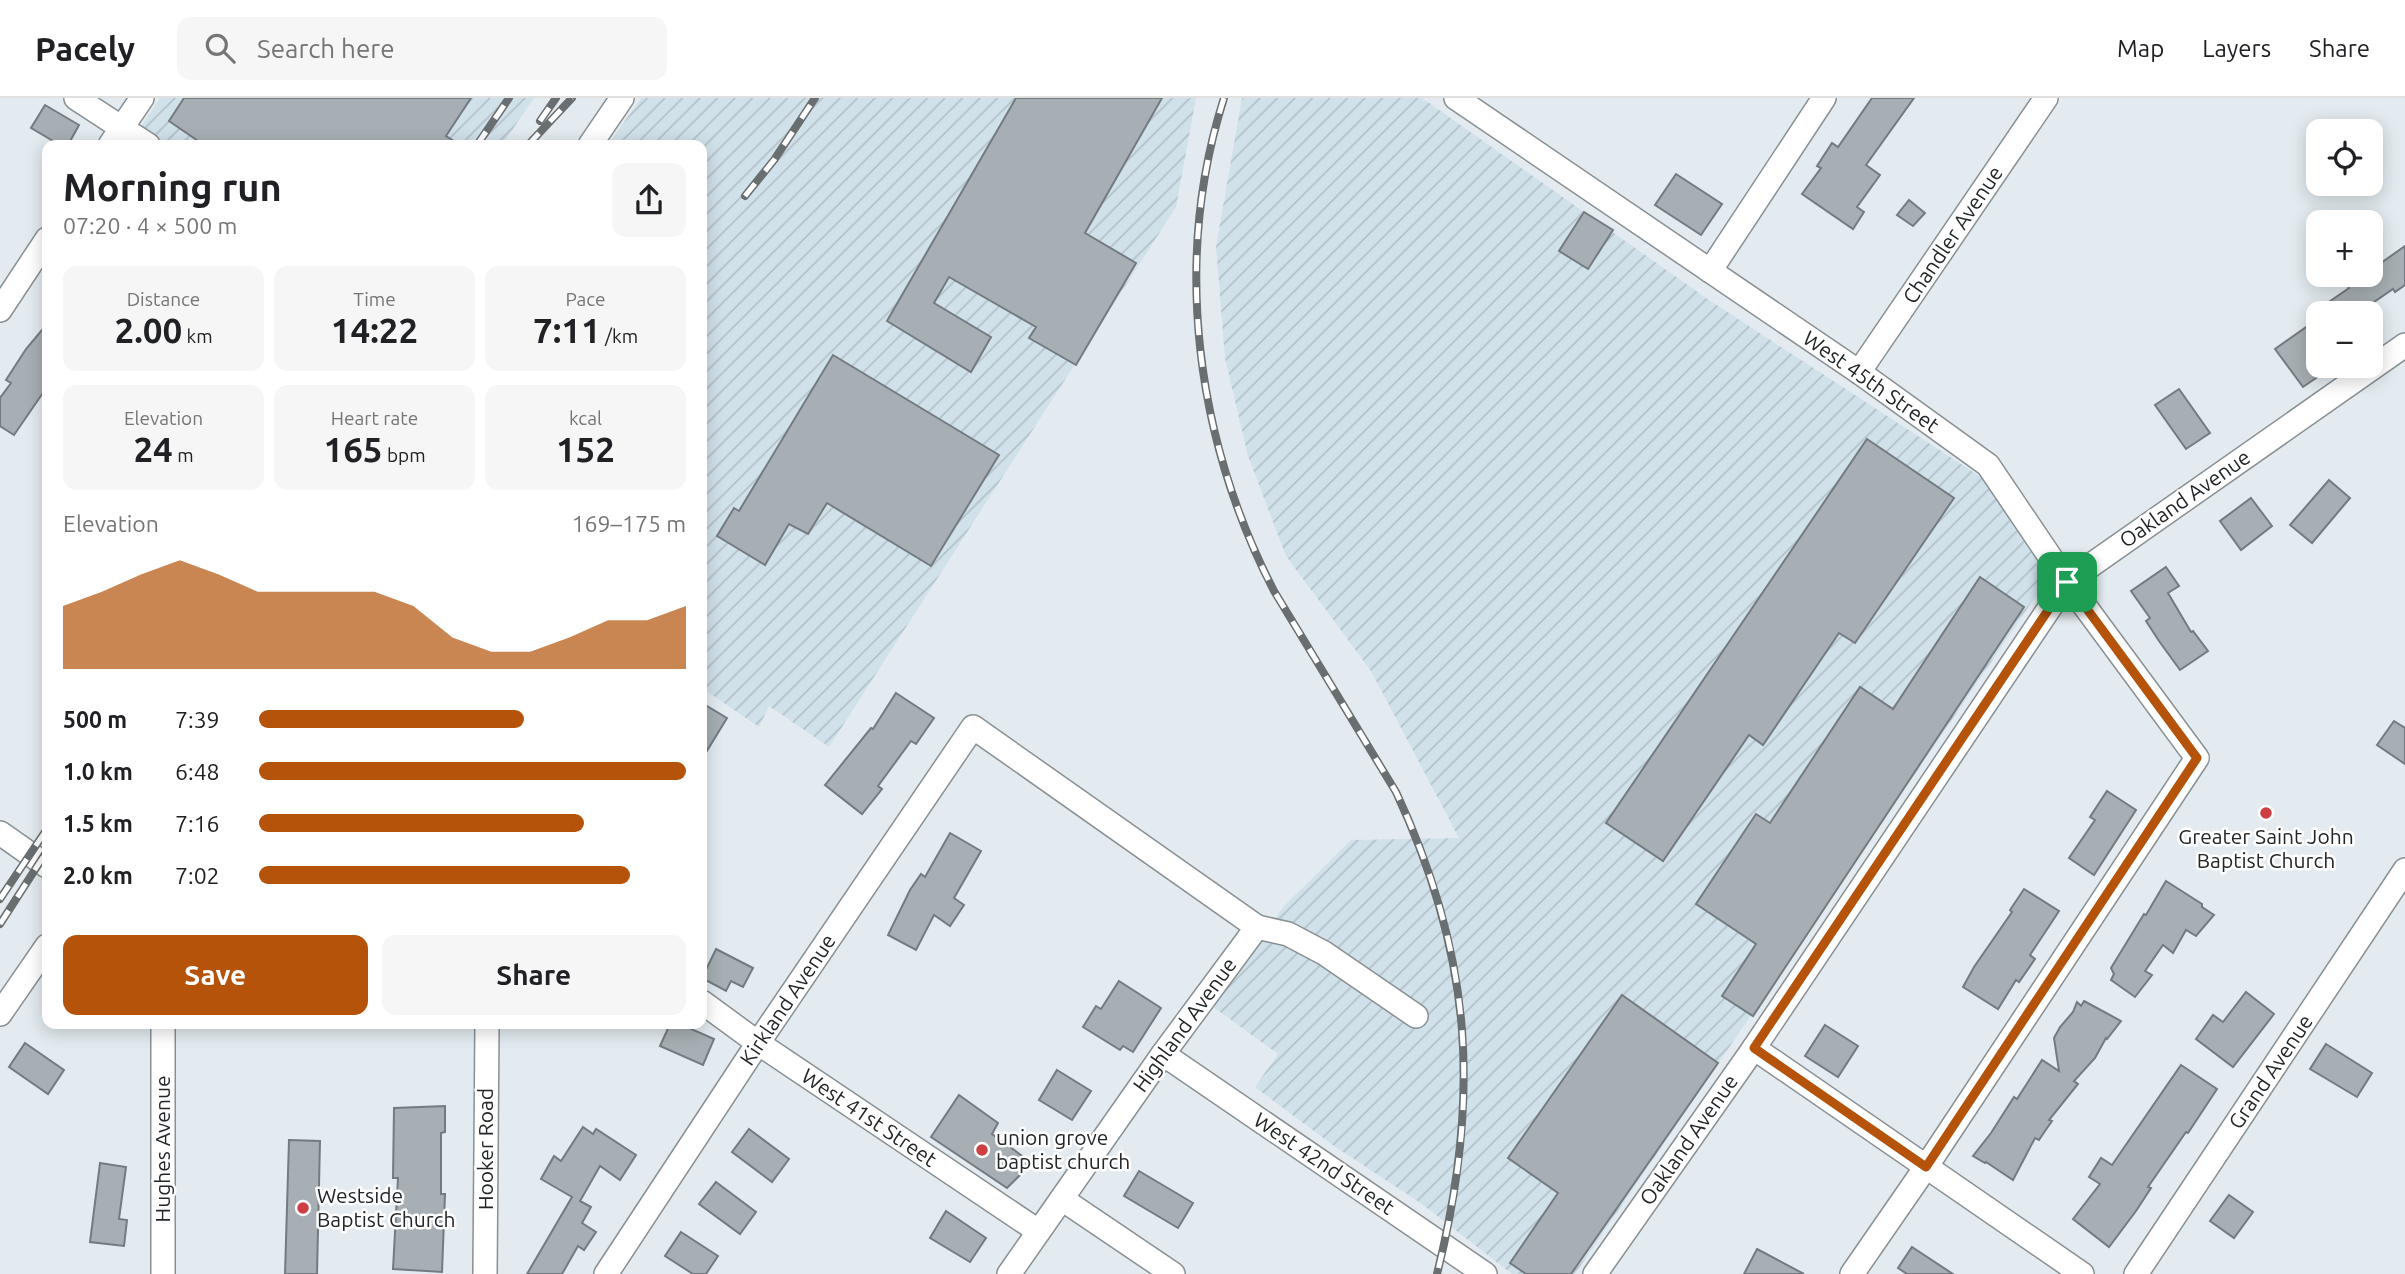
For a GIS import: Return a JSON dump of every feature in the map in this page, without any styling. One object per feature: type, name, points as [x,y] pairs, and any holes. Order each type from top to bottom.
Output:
[{"type":"street","points":[[76,98],[116,137],[142,98]]},
{"type":"street","points":[[593,140],[622,98]]},
{"type":"street","name":"West 45th Street","points":[[1456,98],[1859,372],[1988,465],[2067,582],[2197,758],[1926,1167]]},
{"type":"street","points":[[1710,271],[1824,98]]},
{"type":"street","name":"Chandler Avenue","points":[[1859,372],[2046,98]]},
{"type":"street","points":[[0,310],[42,247]]},
{"type":"street","name":"Oakland Avenue","points":[[1595,1274],[1754,1048],[2067,582],[2404,347]]},
{"type":"street","name":"Kirkland Avenue","points":[[606,1274],[758,1043],[973,727],[1257,927]]},
{"type":"street","points":[[0,834],[42,863]]},
{"type":"street","name":"Grand Avenue","points":[[2136,1274],[2405,870]]},
{"type":"street","points":[[1257,927],[1288,934],[1324,953],[1416,1016]]},
{"type":"street","name":"Highland Avenue","points":[[1009,1274],[1163,1054],[1257,927]]},
{"type":"street","points":[[0,1014],[42,953]]},
{"type":"street","name":"West 41st Street","points":[[707,1006],[758,1043],[1038,1231]]},
{"type":"street","name":"Hughes Avenue","points":[[163,1029],[163,1274]]},
{"type":"street","name":"Hooker Road","points":[[485,1274],[487,1029]]},
{"type":"street","points":[[1754,1048],[2082,1274]]},
{"type":"street","name":"West 42nd Street","points":[[1163,1054],[1485,1274]]},
{"type":"street","points":[[1852,1274],[1926,1167]]},
{"type":"street","points":[[1062,1199],[1173,1274]]},
{"type":"shaded area","points":[[160,98],[534,98],[505,140],[145,140],[136,134]]},
{"type":"shaded area","points":[[641,98],[1196,98],[1176,207],[829,747],[769,706],[759,727],[707,691],[707,140],[612,140]]},
{"type":"shaded area","points":[[1242,98],[1422,98],[1709,300],[1981,477],[2049,577],[1575,1274],[1512,1274],[1422,1204],[1334,1146],[1255,1087],[1278,1054],[1212,1006],[1284,906],[1351,840],[1459,838],[1371,671],[1286,556],[1248,456],[1225,358],[1216,247]]},
{"type":"building","points":[[184,98],[471,98],[446,136],[452,140],[197,140],[169,121]]},
{"type":"building","points":[[1016,98],[1162,98],[1085,233],[1136,263],[1076,365],[1029,338],[1036,327],[949,277],[934,303],[991,337],[971,372],[887,321]]},
{"type":"building","points":[[1872,98],[1914,98],[1866,165],[1880,175],[1857,207],[1864,212],[1853,229],[1802,194],[1821,168],[1817,166],[1832,143],[1838,147]]},
{"type":"building","points":[[45,105],[79,125],[71,140],[51,140],[31,128]]},
{"type":"building","points":[[1676,174],[1722,204],[1701,235],[1655,205]]},
{"type":"building","points":[[1909,200],[1925,213],[1913,226],[1897,215]]},
{"type":"building","points":[[1584,212],[1613,230],[1588,269],[1559,251]]},
{"type":"building","points":[[2405,246],[2405,285],[2395,292],[2393,289],[2376,301],[2330,301],[2348,287],[2383,287],[2383,262]]},
{"type":"building","points":[[2306,327],[2306,378],[2316,378],[2303,387],[2275,349]]},
{"type":"building","points":[[42,330],[42,394],[14,435],[0,426],[0,398],[11,383],[6,380]]},
{"type":"building","points":[[833,355],[999,455],[931,566],[827,503],[808,534],[789,524],[765,565],[717,536],[734,508],[739,511]]},
{"type":"building","points":[[2179,389],[2210,433],[2186,449],[2155,405]]},
{"type":"building","points":[[1867,439],[1954,498],[1855,643],[1839,633],[1763,745],[1749,735],[1663,861],[1606,823]]},
{"type":"building","points":[[2329,480],[2350,498],[2312,543],[2290,525]]},
{"type":"building","points":[[2251,498],[2272,526],[2241,550],[2220,521]]},
{"type":"building","points":[[2166,567],[2179,586],[2168,593],[2191,632],[2193,631],[2208,651],[2180,670],[2146,621],[2150,618],[2131,591]]},
{"type":"building","points":[[1980,577],[2024,607],[1753,1016],[1722,996],[1756,944],[1696,904],[1756,814],[1770,823],[1860,687],[1893,709]]},
{"type":"building","points":[[896,693],[934,718],[916,744],[911,741],[878,786],[882,789],[862,814],[825,785],[871,728],[873,729]]},
{"type":"building","points":[[707,706],[727,718],[707,751]]},
{"type":"building","points":[[2394,721],[2405,728],[2405,764],[2377,745]]},
{"type":"building","points":[[2107,791],[2136,810],[2094,875],[2069,858],[2095,820],[2090,817]]},
{"type":"building","points":[[950,833],[981,851],[954,898],[964,905],[950,926],[934,915],[916,950],[888,935],[910,890],[921,874],[925,877]]},
{"type":"building","points":[[2166,881],[2214,915],[2196,936],[2186,930],[2173,953],[2163,945],[2145,971],[2152,975],[2135,997],[2111,980],[2114,974],[2111,968]]},
{"type":"building","points":[[2024,889],[2059,911],[2030,955],[2035,959],[2019,982],[2016,980],[1998,1009],[1963,987]]},
{"type":"building","points":[[716,949],[753,968],[743,987],[731,981],[726,991],[707,981],[707,968]]},
{"type":"building","points":[[1119,981],[1161,1008],[1133,1052],[1123,1046],[1120,1050],[1083,1027],[1096,1006],[1101,1009]]},
{"type":"building","points":[[2246,992],[2274,1014],[2233,1067],[2196,1039],[2213,1015],[2223,1022]]},
{"type":"building","points":[[1622,995],[1718,1063],[1571,1274],[1526,1274],[1510,1263],[1558,1193],[1508,1158]]},
{"type":"building","points":[[2084,1001],[2121,1021],[2106,1038],[2095,1058],[2074,1081],[2078,1084],[2049,1120],[2052,1121],[2039,1140],[2035,1138],[2013,1180],[1973,1156],[2014,1097],[2017,1099],[2042,1060],[2059,1071],[2054,1038],[2077,1002],[2081,1006]]},
{"type":"building","points":[[1825,1025],[1858,1046],[1838,1077],[1805,1056]]},
{"type":"building","points":[[668,1029],[691,1029],[714,1039],[703,1065],[660,1046]]},
{"type":"building","points":[[25,1043],[64,1070],[48,1094],[9,1067]]},
{"type":"building","points":[[2326,1044],[2372,1073],[2357,1097],[2310,1069]]},
{"type":"building","points":[[2181,1065],[2217,1089],[2109,1247],[2073,1219],[2100,1184],[2089,1177],[2101,1158],[2112,1165]]},
{"type":"building","points":[[1057,1070],[1091,1091],[1072,1120],[1039,1100]]},
{"type":"building","name":"union grove baptist church","points":[[959,1095],[998,1123],[992,1134],[1032,1163],[1007,1188],[931,1137]]},
{"type":"building","points":[[445,1106],[445,1132],[441,1133],[441,1194],[445,1194],[442,1272],[393,1269],[398,1178],[393,1178],[394,1108]]},
{"type":"building","points":[[583,1127],[593,1134],[596,1129],[636,1155],[620,1180],[600,1166],[580,1201],[591,1207],[582,1223],[596,1232],[584,1250],[578,1246],[562,1274],[527,1274],[572,1197],[541,1179],[554,1156],[561,1161]]},
{"type":"building","points":[[749,1129],[789,1159],[772,1182],[732,1152]]},
{"type":"building","name":"Westside Baptist Church","points":[[289,1140],[320,1141],[317,1274],[285,1274]]},
{"type":"building","points":[[100,1163],[126,1167],[119,1219],[127,1220],[124,1246],[90,1242]]},
{"type":"building","points":[[1139,1171],[1193,1203],[1178,1228],[1124,1196]]},
{"type":"building","points":[[716,1182],[756,1212],[740,1234],[699,1204]]},
{"type":"building","points":[[2229,1195],[2253,1212],[2234,1238],[2210,1221]]},
{"type":"building","points":[[946,1211],[986,1238],[970,1262],[930,1238]]},
{"type":"building","points":[[681,1232],[718,1256],[706,1274],[693,1274],[665,1256]]},
{"type":"building","points":[[1912,1247],[1953,1274],[1907,1274],[1898,1268]]},
{"type":"building","points":[[1757,1249],[1804,1274],[1744,1274]]},
{"type":"railway","points":[[480,140],[509,98]]},
{"type":"railway","points":[[540,121],[556,98]]},
{"type":"railway","points":[[533,140],[572,98]]},
{"type":"railway","points":[[745,196],[774,160],[815,98]]},
{"type":"railway","points":[[1224,98],[1208,160],[1199,223],[1196,286],[1200,349],[1210,412],[1226,473],[1247,533],[1274,591],[1396,792],[1422,853],[1441,912],[1454,971],[1462,1029],[1464,1088],[1460,1148],[1451,1210],[1437,1274]]},
{"type":"railway","points":[[0,899],[42,836]]},
{"type":"railway","points":[[0,924],[42,859]]},
{"type":"place","name":"Greater Saint John Baptist Church","points":[[2266,813]]},
{"type":"place","name":"union grove baptist church","points":[[982,1150]]},
{"type":"place","name":"Westside Baptist Church","points":[[303,1208]]},
{"type":"route","points":[[2067,582],[2197,758],[1926,1167],[1754,1048],[2067,582]]}]
